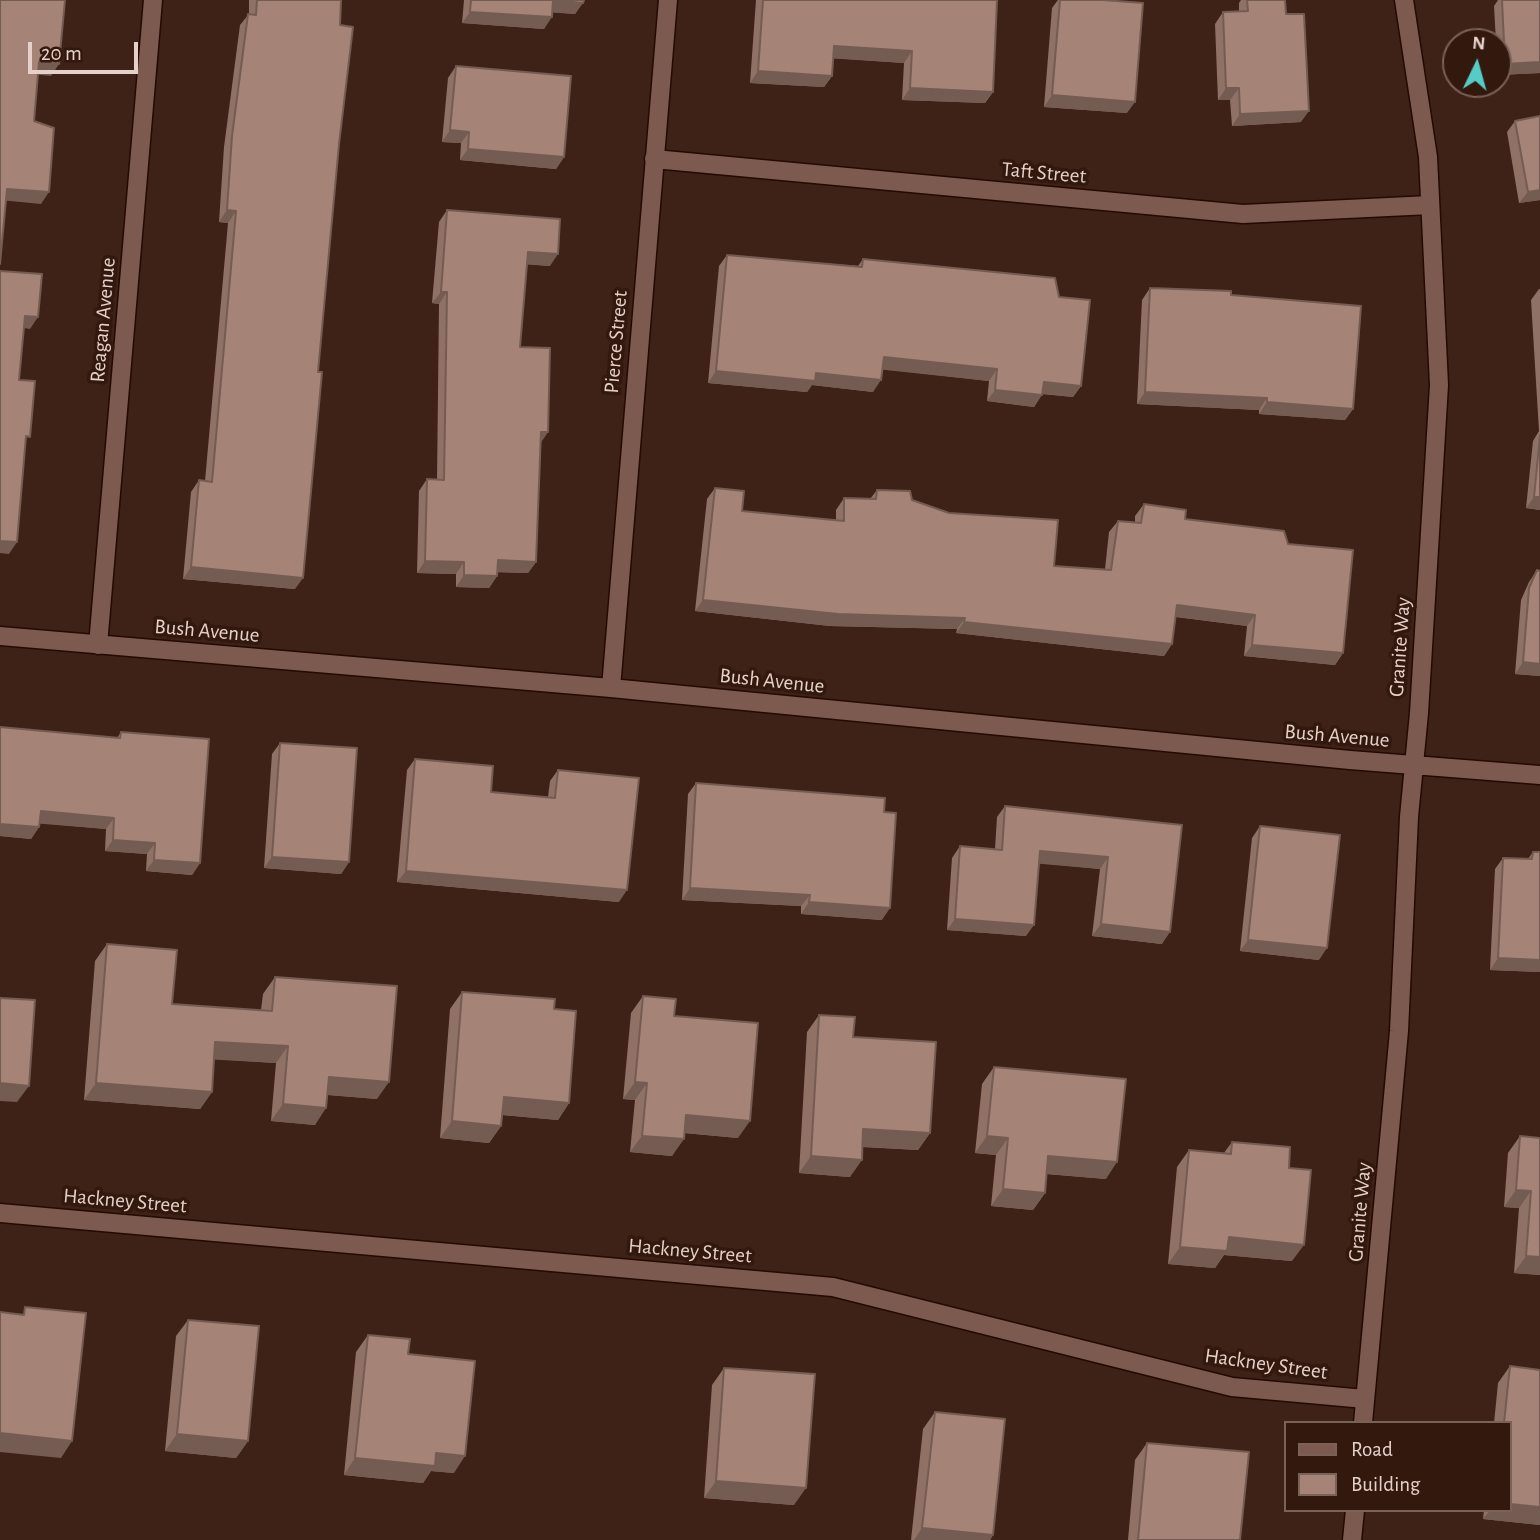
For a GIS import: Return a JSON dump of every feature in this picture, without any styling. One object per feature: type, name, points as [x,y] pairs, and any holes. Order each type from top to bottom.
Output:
[{"type":"street","name":"Reagan Avenue","points":[[98,645],[153,0]]},
{"type":"street","name":"Pierce Street","points":[[611,688],[668,0]]},
{"type":"street","name":"Granite Way","points":[[1363,1421],[1399,1031],[1413,765],[1439,385],[1428,158],[1404,0]]},
{"type":"street","name":"Taft Street","points":[[654,159],[1243,214],[1430,205]]},
{"type":"street","name":"Bush Avenue","points":[[0,636],[611,688],[1540,775]]},
{"type":"street","name":"Hackney Street","points":[[0,1213],[833,1287],[1232,1387],[1365,1399]]},
{"type":"street","points":[[1352,1540],[1355,1512]]},
{"type":"building","points":[[0,0],[65,0],[59,64],[39,62],[34,121],[54,128],[49,192],[7,189],[0,264]]},
{"type":"building","points":[[257,0],[341,0],[340,25],[353,27],[339,144],[318,372],[322,372],[303,578],[191,567],[199,480],[212,482],[236,211],[227,210],[232,136],[248,14],[256,15]]},
{"type":"building","points":[[471,0],[553,0],[552,17],[470,12]]},
{"type":"building","points":[[553,0],[584,0],[583,3]]},
{"type":"building","points":[[763,0],[997,0],[993,92],[910,88],[912,51],[834,46],[832,76],[758,71]]},
{"type":"building","points":[[1060,0],[1143,3],[1135,102],[1052,95]]},
{"type":"building","points":[[1247,0],[1285,0],[1286,14],[1304,14],[1309,111],[1240,114],[1239,88],[1226,88],[1223,12],[1248,11]]},
{"type":"building","points":[[1502,0],[1540,0],[1540,62],[1512,64],[1512,28],[1503,28]]},
{"type":"building","points":[[456,66],[571,76],[564,157],[468,149],[469,132],[450,130]]},
{"type":"building","points":[[1540,116],[1540,190],[1528,192],[1515,121]]},
{"type":"building","points":[[447,210],[560,219],[558,254],[528,252],[520,347],[550,348],[548,432],[541,432],[536,562],[498,560],[497,576],[464,575],[464,562],[425,561],[427,479],[444,480],[447,292],[441,292]]},
{"type":"building","points":[[727,255],[862,267],[863,259],[1055,278],[1059,297],[1090,300],[1081,386],[1044,382],[1042,395],[995,390],[997,369],[884,357],[881,380],[816,373],[815,381],[716,371]]},
{"type":"building","points":[[0,271],[42,274],[38,317],[25,316],[19,380],[35,381],[30,437],[26,436],[17,542],[0,541]]},
{"type":"building","points":[[1150,288],[1231,291],[1231,295],[1361,306],[1353,409],[1267,402],[1267,398],[1145,392]]},
{"type":"building","points":[[1540,436],[1540,497],[1534,497]]},
{"type":"building","points":[[715,488],[744,491],[742,511],[844,521],[844,498],[876,499],[877,490],[910,491],[912,500],[949,513],[1058,520],[1054,566],[1111,570],[1118,521],[1141,523],[1144,504],[1186,510],[1185,519],[1284,531],[1288,544],[1353,550],[1343,653],[1252,645],[1255,615],[1177,605],[1172,644],[964,622],[965,618],[838,614],[703,600]]},
{"type":"building","points":[[1537,570],[1540,571],[1540,664],[1523,662],[1529,588]]},
{"type":"building","points":[[0,727],[120,738],[121,732],[209,739],[200,863],[154,860],[155,843],[113,840],[114,818],[41,811],[39,827],[0,824]]},
{"type":"building","points":[[280,743],[357,748],[349,862],[272,857]]},
{"type":"building","points":[[415,759],[493,766],[491,792],[555,798],[558,770],[639,778],[627,890],[406,871]]},
{"type":"building","points":[[696,783],[885,798],[884,812],[896,813],[890,908],[809,902],[810,895],[690,888]]},
{"type":"building","points":[[1005,806],[1182,825],[1170,932],[1101,924],[1108,857],[1040,851],[1034,925],[955,919],[960,846],[1002,850]]},
{"type":"building","points":[[1260,826],[1340,835],[1327,948],[1248,940]]},
{"type":"building","points":[[1533,852],[1540,852],[1540,960],[1498,958],[1503,858],[1532,859]]},
{"type":"building","points":[[107,944],[177,950],[172,1004],[272,1011],[275,977],[397,986],[389,1082],[329,1077],[326,1108],[283,1104],[288,1046],[215,1042],[212,1092],[96,1083]]},
{"type":"building","points":[[462,992],[555,999],[554,1009],[576,1011],[569,1103],[504,1097],[501,1126],[452,1121]]},
{"type":"building","points":[[643,996],[676,999],[674,1016],[758,1023],[750,1121],[686,1115],[684,1139],[642,1136],[647,1083],[635,1082]]},
{"type":"building","points":[[0,998],[35,1000],[29,1086],[0,1083]]},
{"type":"building","points":[[819,1015],[855,1017],[853,1037],[936,1042],[930,1133],[863,1129],[862,1160],[811,1156]]},
{"type":"building","points":[[994,1067],[1126,1079],[1117,1162],[1048,1156],[1045,1193],[1003,1189],[1008,1138],[987,1136]]},
{"type":"building","points":[[1520,1136],[1540,1138],[1540,1257],[1526,1256],[1531,1191],[1516,1190]]},
{"type":"building","points":[[1232,1142],[1290,1147],[1289,1168],[1311,1170],[1304,1245],[1229,1237],[1227,1251],[1180,1247],[1189,1150],[1231,1154]]},
{"type":"building","points":[[25,1307],[86,1313],[72,1441],[0,1433],[0,1312],[24,1315]]},
{"type":"building","points":[[188,1320],[259,1326],[248,1441],[177,1434]]},
{"type":"building","points":[[368,1335],[410,1339],[408,1354],[475,1361],[465,1456],[436,1453],[435,1466],[355,1458]]},
{"type":"building","points":[[1510,1366],[1540,1370],[1540,1507],[1512,1504],[1512,1421],[1504,1421]]},
{"type":"building","points":[[724,1368],[815,1374],[806,1488],[716,1481]]},
{"type":"building","points":[[935,1412],[1005,1419],[993,1535],[922,1528]]},
{"type":"building","points":[[1147,1443],[1249,1452],[1240,1540],[1138,1540]]}]
